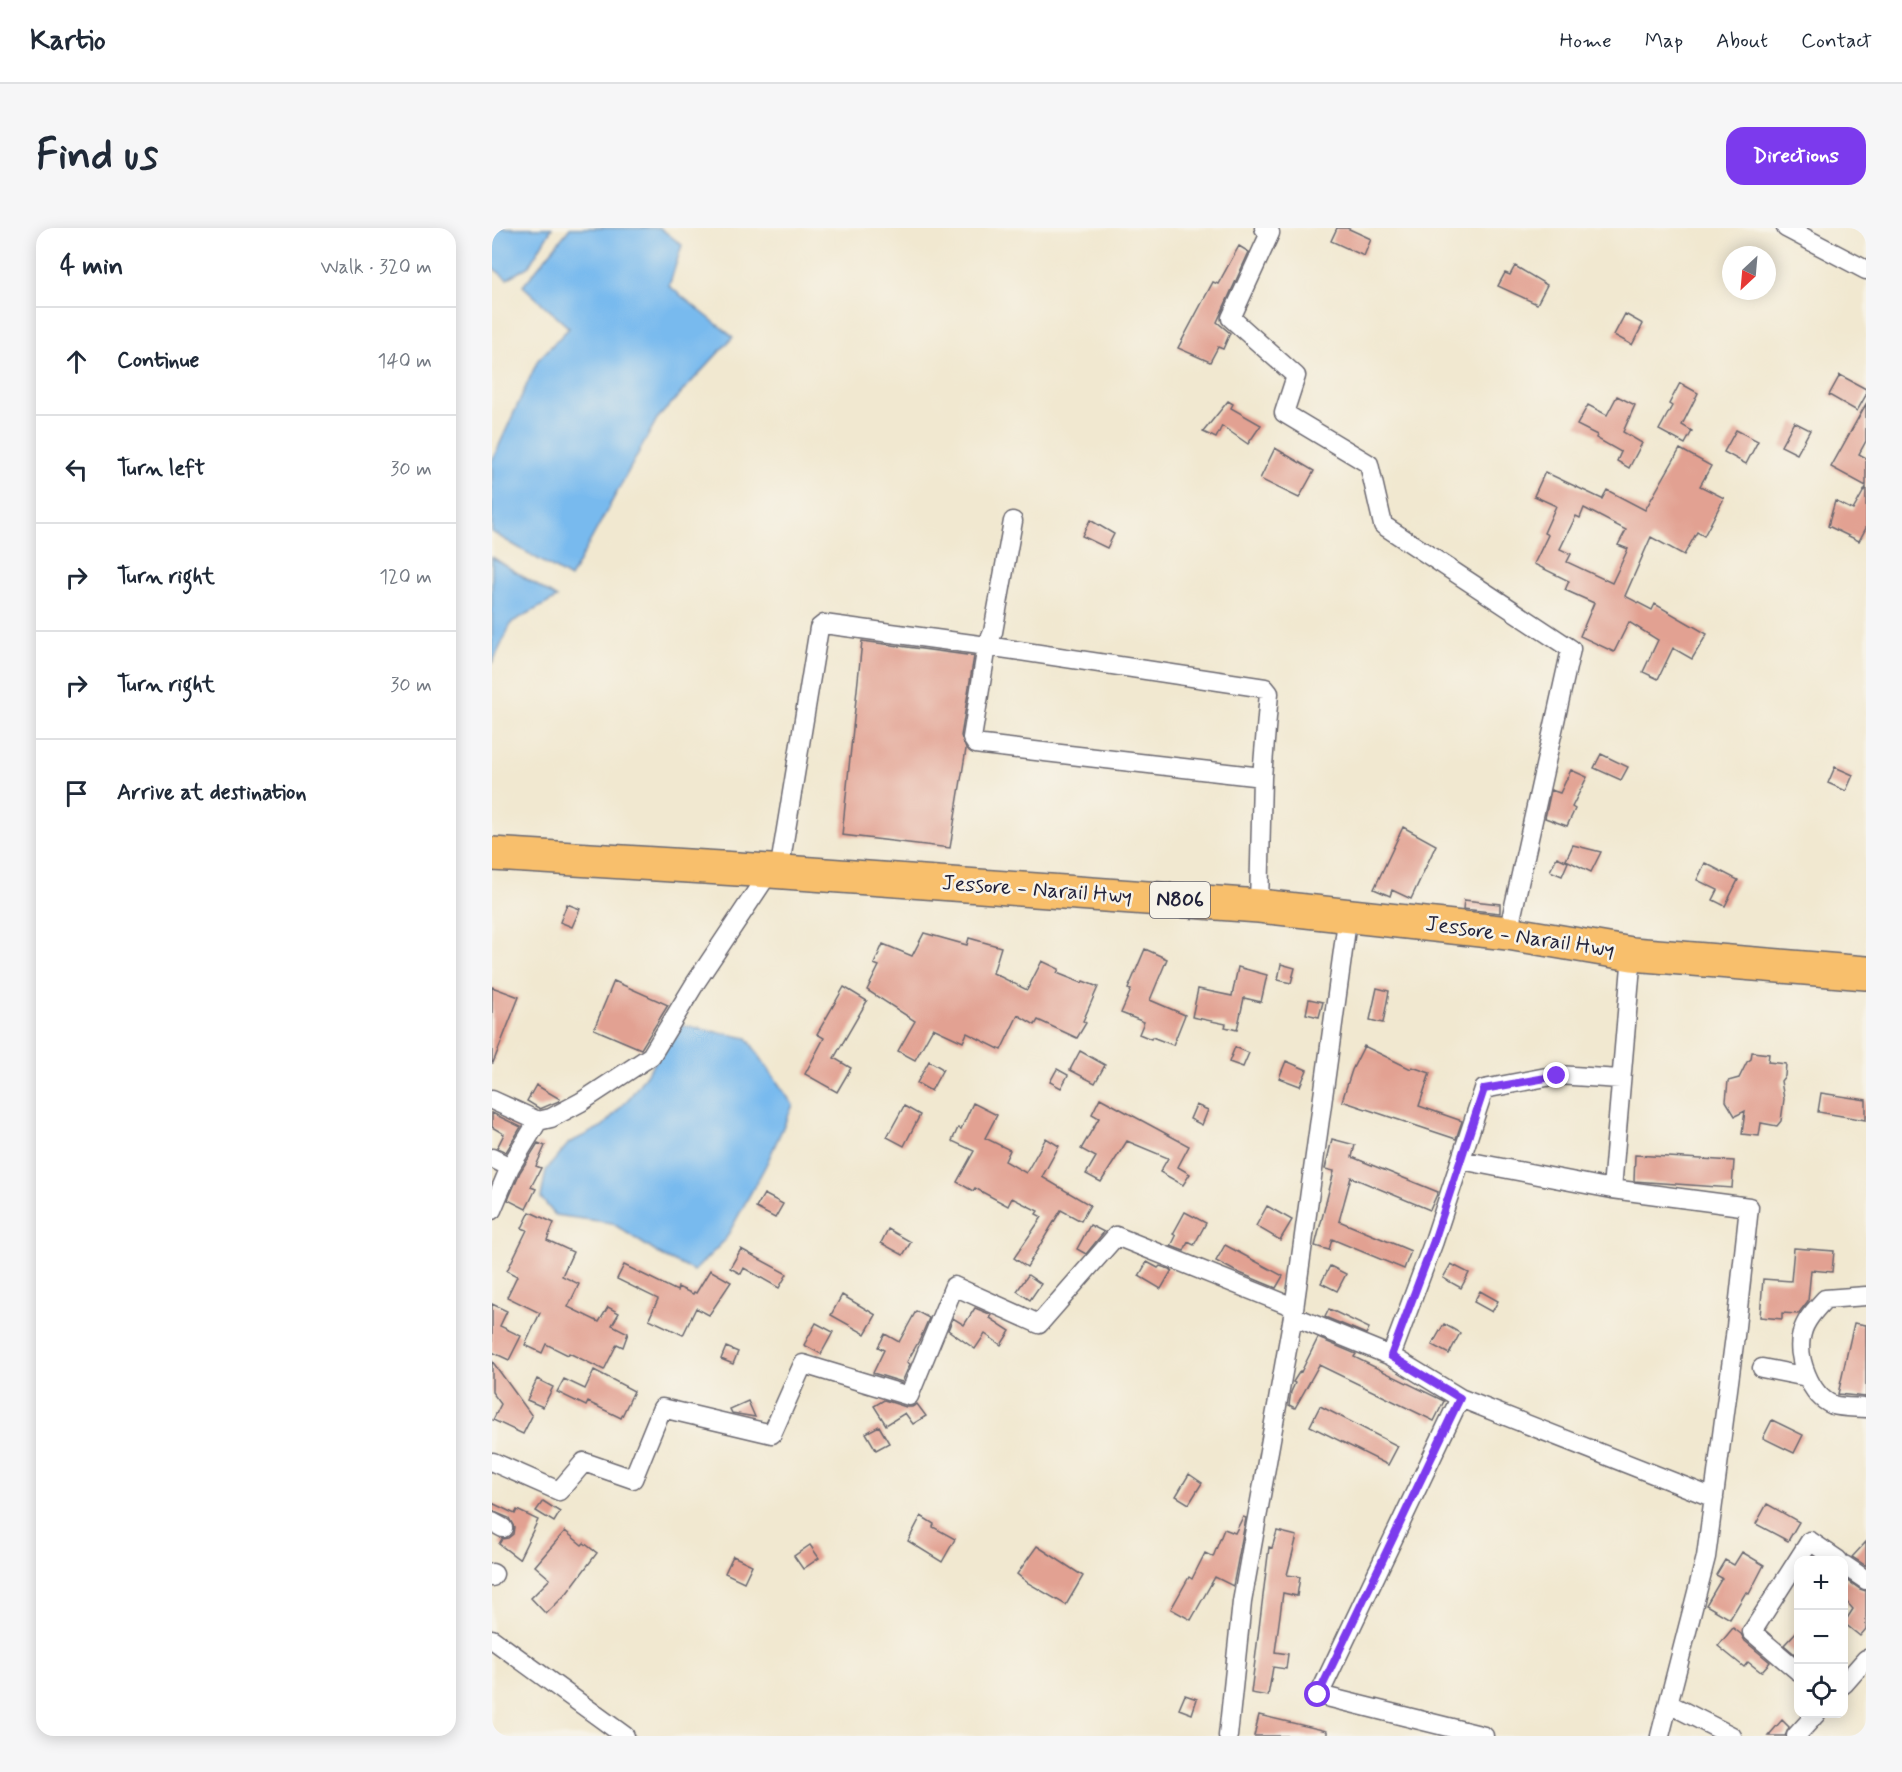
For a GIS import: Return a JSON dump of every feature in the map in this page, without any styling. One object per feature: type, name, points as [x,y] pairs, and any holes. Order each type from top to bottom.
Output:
[{"type":"highway","name":"Jessore - Narail Hwy","points":[[492,854],[775,871],[1259,906],[1508,933],[1632,954],[1866,973]]},
{"type":"street","points":[[1264,228],[1270,232],[1231,318],[1296,376],[1284,412],[1370,464],[1383,525],[1571,649],[1508,933]]},
{"type":"street","points":[[1786,228],[1866,270]]},
{"type":"street","points":[[1013,521],[993,632],[987,646],[972,738],[976,744],[1262,777]]},
{"type":"street","points":[[492,1100],[538,1121],[551,1118],[581,1102],[651,1056],[696,982],[775,871],[821,625],[987,646],[1268,690],[1262,777],[1259,906]]},
{"type":"street","points":[[1228,1736],[1242,1602],[1292,1311],[1348,914]]},
{"type":"street","points":[[1612,1189],[1632,954]]},
{"type":"street","points":[[1391,1356],[1434,1241],[1484,1089],[1557,1076],[1620,1079]]},
{"type":"street","points":[[492,1210],[510,1167],[538,1121]]},
{"type":"street","points":[[492,1158],[510,1167]]},
{"type":"street","points":[[1461,1160],[1612,1189],[1749,1207],[1735,1336],[1706,1557],[1660,1736]]},
{"type":"street","points":[[492,1463],[559,1491],[584,1462],[633,1479],[662,1408],[771,1434],[803,1364],[909,1396],[954,1286],[1039,1324],[1116,1236],[1391,1356],[1460,1398],[1714,1498]]},
{"type":"street","points":[[1866,1296],[1825,1299],[1810,1316],[1801,1334],[1802,1358],[1807,1377],[1818,1395],[1834,1405],[1866,1408]]},
{"type":"street","points":[[1762,1368],[1807,1377]]},
{"type":"street","points":[[1460,1398],[1318,1695],[1484,1736]]},
{"type":"street","points":[[1800,1556],[1810,1541],[1832,1556]]},
{"type":"street","points":[[1794,1566],[1752,1632],[1794,1668]]},
{"type":"street","points":[[1848,1568],[1866,1580]]},
{"type":"street","points":[[492,1573],[494,1574],[492,1578]]},
{"type":"street","points":[[492,1639],[623,1735]]},
{"type":"street","points":[[1848,1679],[1866,1659]]},
{"type":"street","points":[[1668,1704],[1732,1736]]},
{"type":"street","points":[[1796,1736],[1812,1718]]},
{"type":"water","points":[[492,228],[552,228],[529,266],[507,279],[492,267]]},
{"type":"water","points":[[570,228],[660,228],[682,245],[669,286],[733,337],[657,419],[570,578],[492,532],[492,461],[538,360],[569,328],[523,286]]},
{"type":"water","points":[[492,557],[557,598],[512,622],[492,664]]},
{"type":"water","points":[[681,1025],[747,1038],[793,1105],[766,1165],[725,1240],[694,1271],[662,1256],[612,1223],[555,1215],[541,1198],[546,1170],[569,1143],[603,1126],[631,1096]]},
{"type":"building","points":[[1337,228],[1347,228],[1371,239],[1364,256],[1331,241]]},
{"type":"building","points":[[1239,246],[1249,252],[1217,322],[1230,333],[1223,349],[1218,347],[1210,362],[1178,348],[1213,282],[1218,284]]},
{"type":"building","points":[[1515,266],[1547,285],[1537,304],[1498,286],[1505,273],[1510,275]]},
{"type":"building","points":[[1625,314],[1643,324],[1632,345],[1614,335]]},
{"type":"building","points":[[1840,375],[1866,389],[1866,395],[1857,411],[1829,395]]},
{"type":"building","points":[[1680,383],[1698,393],[1682,425],[1692,431],[1685,444],[1659,430],[1672,406],[1669,404]]},
{"type":"building","points":[[1617,396],[1635,405],[1623,432],[1642,443],[1629,468],[1617,461],[1621,452],[1596,438],[1597,435],[1577,425],[1588,405],[1607,415]]},
{"type":"building","points":[[1228,401],[1233,404],[1231,408],[1261,425],[1248,444],[1222,426],[1216,438],[1203,432]]},
{"type":"building","points":[[1866,404],[1866,441],[1859,454],[1866,458],[1866,486],[1831,467]]},
{"type":"building","points":[[1794,422],[1810,430],[1797,454],[1781,446]]},
{"type":"building","points":[[1736,430],[1758,441],[1746,464],[1724,452]]},
{"type":"building","points":[[1275,448],[1314,471],[1299,498],[1260,479]]},
{"type":"building","points":[[1680,449],[1711,466],[1700,486],[1724,498],[1704,536],[1697,532],[1684,555],[1651,537],[1625,596],[1652,610],[1655,604],[1707,634],[1692,659],[1673,648],[1658,679],[1643,672],[1658,640],[1629,622],[1614,652],[1580,636],[1594,603],[1565,590],[1569,581],[1534,564],[1548,535],[1544,533],[1556,506],[1534,496],[1545,472],[1602,499],[1607,490],[1645,510]],"holes":[[[1584,508],[1626,530],[1618,545],[1628,549],[1612,583],[1567,562],[1571,554],[1560,549],[1576,516],[1580,518]]]},
{"type":"building","points":[[1866,487],[1866,528],[1859,541],[1828,526],[1835,501],[1853,510]]},
{"type":"building","points":[[1090,520],[1114,534],[1107,548],[1082,536]]},
{"type":"building","points":[[862,641],[974,656],[961,736],[966,749],[950,848],[842,835]]},
{"type":"building","points":[[1601,754],[1628,767],[1621,780],[1594,768]]},
{"type":"building","points":[[1835,767],[1853,775],[1846,791],[1828,783]]},
{"type":"building","points":[[1571,770],[1587,777],[1572,807],[1575,809],[1567,826],[1545,818],[1551,790],[1560,793]]},
{"type":"building","points":[[1403,827],[1436,845],[1411,899],[1392,890],[1390,896],[1374,889]]},
{"type":"building","points":[[1573,845],[1601,852],[1591,872],[1566,860]]},
{"type":"building","points":[[1557,857],[1568,862],[1562,876],[1550,871]]},
{"type":"building","points":[[1705,863],[1738,880],[1725,906],[1713,900],[1718,890],[1697,880]]},
{"type":"building","points":[[1464,900],[1500,904],[1500,913],[1463,909]]},
{"type":"building","points":[[567,904],[580,909],[572,927],[560,922]]},
{"type":"building","points":[[924,933],[967,945],[969,938],[1001,947],[993,973],[1027,990],[1042,961],[1059,969],[1057,973],[1098,987],[1083,1021],[1086,1023],[1077,1038],[1038,1020],[1035,1025],[1018,1015],[1001,1050],[967,1033],[963,1042],[933,1028],[915,1060],[898,1051],[915,1021],[867,990],[879,966],[874,964],[883,944],[912,956]]},
{"type":"building","points":[[1145,949],[1167,959],[1150,1000],[1185,1015],[1173,1045],[1139,1034],[1144,1022],[1121,1013],[1131,990],[1128,989]]},
{"type":"building","points":[[1281,964],[1295,968],[1291,983],[1278,980]]},
{"type":"building","points":[[1238,967],[1267,975],[1261,1002],[1244,998],[1237,1030],[1225,1027],[1226,1024],[1192,1017],[1198,989],[1232,996]]},
{"type":"building","points":[[614,981],[668,1005],[641,1049],[594,1029]]},
{"type":"building","points":[[492,987],[519,997],[493,1063],[492,1063]]},
{"type":"building","points":[[844,987],[867,1001],[834,1058],[851,1068],[837,1092],[805,1074],[824,1038],[817,1034]]},
{"type":"building","points":[[1377,988],[1389,991],[1383,1023],[1370,1020]]},
{"type":"building","points":[[1309,999],[1323,1002],[1319,1017],[1306,1014]]},
{"type":"building","points":[[1364,1046],[1411,1069],[1412,1067],[1430,1073],[1419,1106],[1462,1121],[1456,1139],[1342,1101],[1352,1070]]},
{"type":"building","points":[[1235,1047],[1249,1053],[1243,1067],[1229,1062]]},
{"type":"building","points":[[1080,1051],[1105,1065],[1095,1083],[1070,1070]]},
{"type":"building","points":[[1752,1052],[1769,1054],[1768,1062],[1786,1064],[1785,1076],[1781,1081],[1784,1099],[1781,1121],[1777,1126],[1761,1123],[1759,1136],[1742,1134],[1745,1111],[1735,1116],[1726,1101],[1728,1081],[1739,1078],[1751,1059]]},
{"type":"building","points":[[929,1061],[943,1069],[931,1091],[917,1083]]},
{"type":"building","points":[[1286,1061],[1307,1070],[1300,1086],[1279,1078]]},
{"type":"building","points":[[1057,1069],[1068,1075],[1061,1088],[1050,1082]]},
{"type":"building","points":[[536,1085],[560,1099],[559,1101],[540,1109],[527,1101]]},
{"type":"building","points":[[1821,1093],[1866,1100],[1866,1120],[1818,1112]]},
{"type":"building","points":[[1100,1098],[1189,1146],[1178,1167],[1190,1174],[1183,1185],[1160,1172],[1168,1158],[1127,1141],[1101,1182],[1086,1174],[1096,1157],[1081,1149],[1099,1118],[1092,1114]]},
{"type":"building","points":[[973,1103],[997,1115],[985,1138],[1010,1150],[1005,1161],[1026,1173],[1046,1138],[1059,1146],[1042,1177],[1090,1205],[1081,1221],[1061,1210],[1027,1267],[1014,1258],[1042,1217],[1036,1214],[1038,1211],[1012,1198],[1008,1206],[975,1188],[973,1191],[957,1182],[974,1151],[952,1141],[958,1128],[961,1129]]},
{"type":"building","points":[[1196,1105],[1208,1110],[1202,1125],[1190,1119]]},
{"type":"building","points":[[904,1106],[920,1115],[904,1146],[887,1137]]},
{"type":"building","points":[[492,1113],[521,1127],[506,1152],[497,1148],[504,1134],[492,1127]]},
{"type":"building","points":[[1332,1139],[1355,1145],[1352,1157],[1438,1192],[1430,1210],[1351,1177],[1339,1221],[1411,1251],[1404,1269],[1332,1239],[1329,1250],[1315,1246],[1334,1171],[1325,1169]]},
{"type":"building","points":[[538,1143],[545,1146],[536,1166],[541,1168],[531,1187],[536,1189],[526,1209],[508,1200],[520,1172]]},
{"type":"building","points":[[1635,1155],[1734,1161],[1732,1188],[1634,1181]]},
{"type":"building","points":[[764,1194],[783,1204],[775,1218],[756,1208]]},
{"type":"building","points":[[1267,1206],[1292,1220],[1280,1240],[1256,1226]]},
{"type":"building","points":[[530,1212],[554,1223],[547,1240],[573,1252],[562,1276],[579,1284],[568,1307],[599,1322],[608,1307],[619,1313],[612,1325],[628,1333],[623,1347],[617,1344],[604,1370],[546,1344],[542,1353],[525,1345],[540,1313],[507,1297],[517,1276],[507,1271],[527,1230],[522,1228]]},
{"type":"building","points":[[1185,1212],[1206,1223],[1194,1245],[1188,1242],[1184,1251],[1171,1246],[1176,1236],[1173,1234]]},
{"type":"building","points":[[1090,1225],[1104,1232],[1086,1254],[1077,1249]]},
{"type":"building","points":[[888,1229],[911,1242],[903,1255],[881,1243]]},
{"type":"building","points":[[1225,1245],[1283,1276],[1276,1288],[1216,1261]]},
{"type":"building","points":[[1794,1248],[1834,1251],[1832,1272],[1811,1270],[1808,1301],[1798,1314],[1782,1313],[1782,1319],[1760,1317],[1763,1279],[1791,1281]]},
{"type":"building","points":[[741,1249],[787,1274],[779,1288],[744,1268],[741,1274],[730,1268]]},
{"type":"building","points":[[1147,1262],[1158,1268],[1160,1266],[1172,1270],[1161,1289],[1139,1276]]},
{"type":"building","points":[[1451,1264],[1469,1273],[1461,1288],[1443,1278]]},
{"type":"building","points":[[624,1265],[677,1291],[678,1287],[693,1294],[696,1293],[710,1270],[731,1282],[709,1315],[696,1308],[683,1335],[649,1319],[658,1299],[617,1279]]},
{"type":"building","points":[[1330,1266],[1346,1274],[1337,1291],[1321,1283]]},
{"type":"building","points":[[1028,1275],[1041,1284],[1030,1300],[1017,1291]]},
{"type":"building","points":[[1480,1291],[1498,1301],[1492,1312],[1474,1302]]},
{"type":"building","points":[[842,1295],[876,1315],[865,1334],[831,1315]]},
{"type":"building","points":[[492,1304],[507,1311],[500,1326],[521,1336],[509,1360],[492,1352]]},
{"type":"building","points":[[975,1308],[992,1315],[990,1318],[1010,1331],[1001,1345],[985,1334],[975,1349],[948,1330],[953,1318],[964,1325]]},
{"type":"building","points":[[1329,1309],[1369,1328],[1366,1334],[1325,1317]]},
{"type":"building","points":[[916,1311],[929,1318],[907,1362],[910,1364],[902,1382],[873,1373],[884,1350],[878,1347],[885,1334],[899,1342]]},
{"type":"building","points":[[816,1323],[833,1332],[821,1354],[804,1345]]},
{"type":"building","points":[[1854,1323],[1866,1325],[1866,1397],[1838,1394]]},
{"type":"building","points":[[1444,1324],[1460,1333],[1449,1354],[1432,1345]]},
{"type":"building","points":[[1318,1338],[1356,1354],[1354,1357],[1444,1401],[1434,1421],[1319,1365],[1295,1408],[1289,1405],[1295,1383],[1293,1382],[1301,1372]]},
{"type":"building","points":[[726,1347],[738,1352],[733,1364],[721,1359]]},
{"type":"building","points":[[492,1361],[532,1416],[523,1434],[493,1420],[501,1404],[492,1392]]},
{"type":"building","points":[[594,1370],[634,1391],[621,1418],[588,1402],[586,1406],[557,1392],[564,1379],[585,1389]]},
{"type":"building","points":[[537,1379],[553,1387],[543,1407],[527,1400]]},
{"type":"building","points":[[884,1400],[906,1407],[917,1404],[926,1416],[913,1424],[905,1413],[886,1425],[874,1406]]},
{"type":"building","points":[[748,1401],[755,1417],[732,1413],[730,1409]]},
{"type":"building","points":[[1320,1406],[1398,1446],[1388,1465],[1310,1426]]},
{"type":"building","points":[[1772,1420],[1803,1435],[1794,1453],[1763,1438]]},
{"type":"building","points":[[879,1426],[889,1443],[876,1450],[866,1433]]},
{"type":"building","points":[[1189,1474],[1202,1483],[1189,1504],[1176,1496]]},
{"type":"building","points":[[543,1501],[560,1512],[554,1522],[536,1511]]},
{"type":"building","points":[[492,1503],[515,1514],[517,1510],[538,1520],[519,1559],[499,1544],[502,1539],[513,1534],[514,1527],[509,1518],[492,1511]]},
{"type":"building","points":[[1767,1504],[1799,1522],[1788,1541],[1756,1524]]},
{"type":"building","points":[[921,1516],[934,1524],[933,1527],[955,1539],[942,1562],[908,1541]]},
{"type":"building","points":[[1243,1517],[1246,1518],[1233,1586],[1215,1577],[1191,1620],[1171,1609],[1189,1577],[1192,1579],[1205,1553],[1213,1557],[1224,1529],[1235,1533]]},
{"type":"building","points":[[565,1531],[582,1545],[584,1543],[597,1553],[567,1593],[546,1614],[531,1598],[550,1579],[535,1566]]},
{"type":"building","points":[[1277,1531],[1297,1536],[1287,1575],[1300,1577],[1297,1596],[1283,1593],[1275,1652],[1288,1654],[1286,1669],[1273,1667],[1268,1696],[1251,1693],[1269,1547],[1272,1548]]},
{"type":"building","points":[[1866,1542],[1866,1566],[1852,1557]]},
{"type":"building","points":[[810,1545],[819,1558],[803,1569],[794,1556]]},
{"type":"building","points":[[1037,1546],[1083,1576],[1066,1605],[1017,1574]]},
{"type":"building","points":[[1742,1552],[1764,1565],[1749,1594],[1746,1592],[1730,1619],[1706,1605],[1722,1578],[1716,1575],[1725,1560],[1734,1565]]},
{"type":"building","points":[[733,1556],[752,1565],[744,1582],[725,1573]]},
{"type":"building","points":[[1848,1581],[1866,1591],[1866,1629],[1860,1636],[1848,1626],[1848,1617],[1853,1609],[1848,1603]]},
{"type":"building","points":[[1733,1628],[1770,1662],[1761,1672],[1748,1662],[1744,1667],[1718,1646]]},
{"type":"building","points":[[1794,1634],[1794,1654],[1784,1645]]},
{"type":"building","points":[[1185,1695],[1197,1699],[1192,1714],[1179,1709]]},
{"type":"building","points":[[1259,1715],[1327,1731],[1327,1736],[1254,1736]]},
{"type":"building","points":[[1782,1720],[1789,1727],[1785,1736],[1768,1736]]},
{"type":"route","points":[[1318,1695],[1460,1398],[1391,1356],[1434,1241],[1484,1089],[1557,1076]]}]
